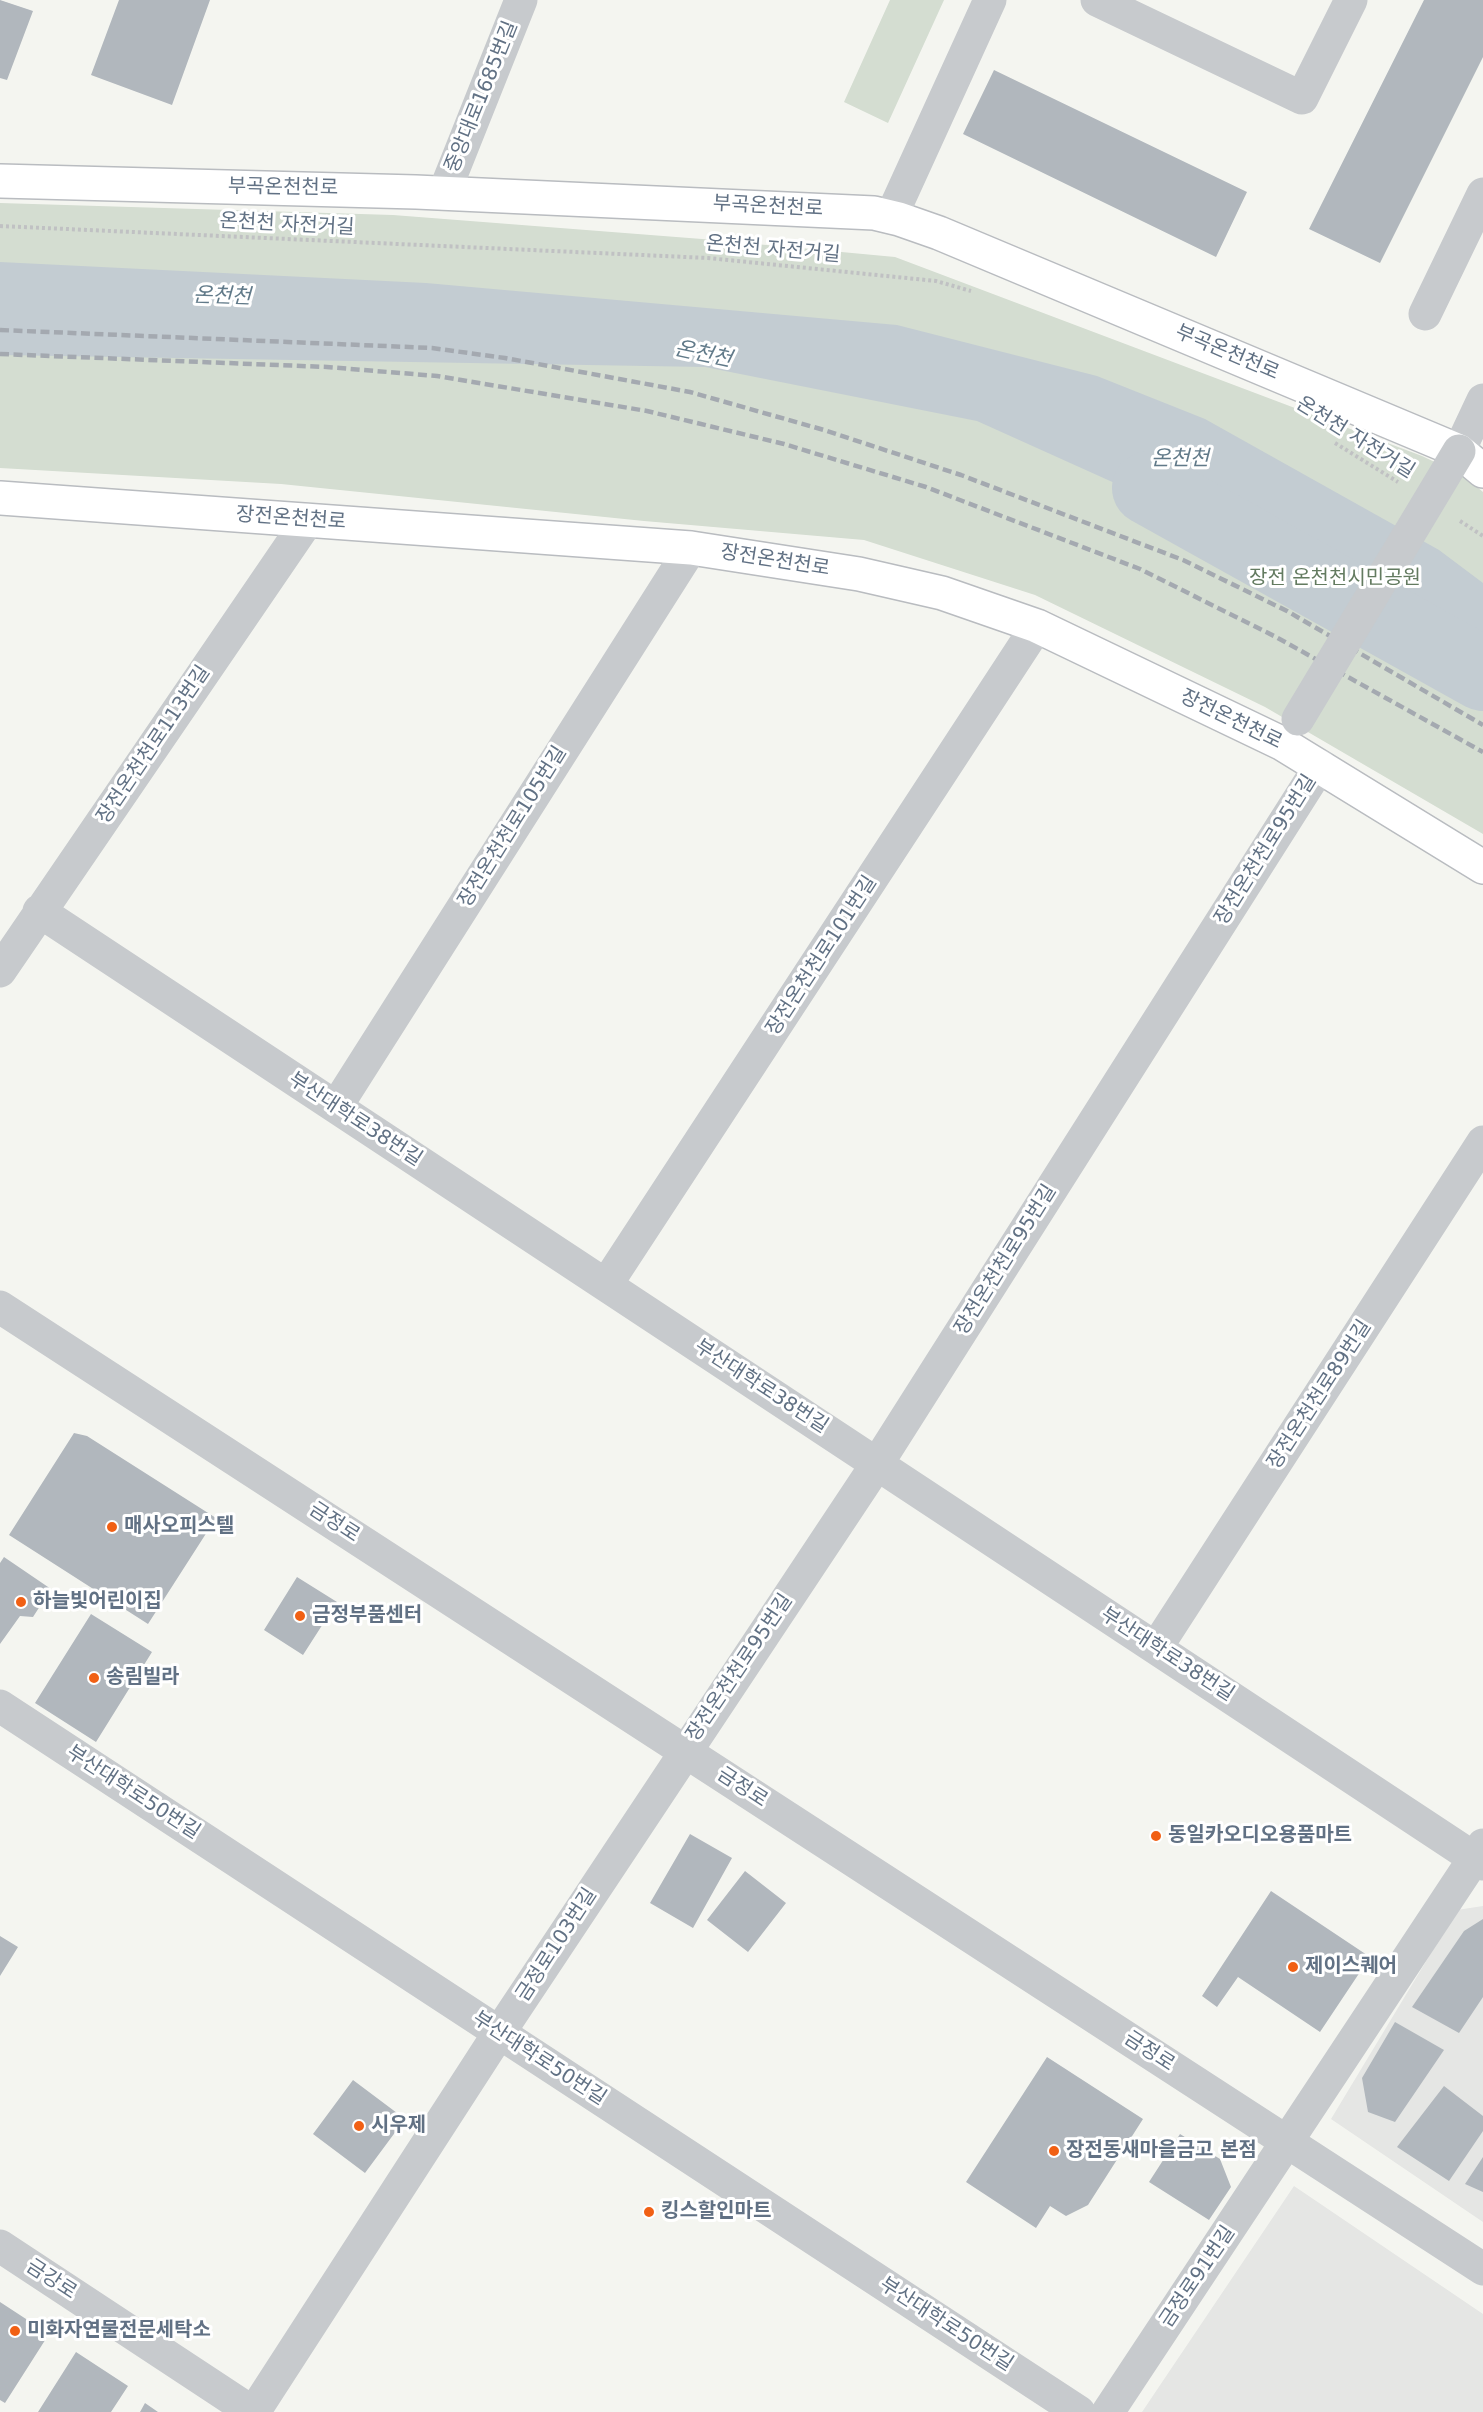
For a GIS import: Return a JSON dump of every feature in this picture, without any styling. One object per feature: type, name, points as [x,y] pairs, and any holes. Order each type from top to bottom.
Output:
[{"type":"main road","name":"부곡온천천로","points":[[0,182],[444,193],[874,213],[939,233],[1471,461]]},
{"type":"main road","name":"장전온천천로","points":[[0,498],[691,548],[859,574],[942,593],[1037,626],[1289,731],[1320,766],[1483,867]]},
{"type":"street","name":"중앙대로1685번길","points":[[444,193],[521,0]]},
{"type":"street","points":[[891,217],[990,0]]},
{"type":"street","points":[[1097,0],[1302,98],[1351,0]]},
{"type":"street","points":[[1425,314],[1483,194]]},
{"type":"street","points":[[1289,731],[1471,461],[1483,400]]},
{"type":"street","name":"장전온천천로113번길","points":[[0,970],[308,520]]},
{"type":"street","name":"장전온천천로105번길","points":[[336,1107],[691,548]]},
{"type":"street","name":"장전온천천로101번길","points":[[606,1285],[1037,626]]},
{"type":"street","name":"장전온천천로95번길","points":[[685,1751],[877,1464],[1320,766]]},
{"type":"street","name":"부산대학로38번길","points":[[39,911],[1156,1648],[1480,1855]]},
{"type":"street","name":"장전온천천로89번길","points":[[1156,1648],[1483,1142]]},
{"type":"street","name":"금정로","points":[[0,1307],[1483,2269]]},
{"type":"street","name":"부산대학로50번길","points":[[0,1706],[1079,2412]]},
{"type":"street","name":"금정로103번길","points":[[253,2412],[685,1751]]},
{"type":"street","name":"금정로91번길","points":[[1108,2412],[1480,1855]]},
{"type":"street","name":"금강로","points":[[0,2246],[253,2412]]},
{"type":"path","name":"온천천 자전거길","points":[[0,226],[708,258],[936,281],[972,291]]},
{"type":"path","name":"온천천 자전거길","points":[[1332,441],[1400,484]]},
{"type":"path","points":[[1459,521],[1483,536]]},
{"type":"shaded area","points":[[1483,1906],[1483,2222],[1331,2119],[1457,1910]]},
{"type":"shaded area","points":[[1294,2186],[1483,2314],[1483,2412],[1142,2412]]},
{"type":"green space","points":[[890,0],[944,0],[888,123],[844,102]]},
{"type":"green space","name":"장전 온천천시민공원","points":[[0,203],[393,215],[702,239],[895,257],[1422,456],[1464,476],[1483,492],[1483,834],[1265,707],[1035,595],[864,540],[644,521],[281,484],[0,468]]},
{"type":"water","name":"온천천","points":[[0,262],[426,283],[897,325],[1097,376],[1205,419],[1439,550],[1483,583],[1483,649],[977,421],[705,367],[0,355]]},
{"type":"building","points":[[0,0],[33,11],[7,80],[0,78]]},
{"type":"building","points":[[119,0],[210,0],[172,105],[91,75]]},
{"type":"building","points":[[1424,0],[1483,0],[1483,57],[1380,263],[1309,229]]},
{"type":"building","points":[[994,70],[1247,192],[1216,257],[963,134]]},
{"type":"building","name":"매사오피스텔","points":[[74,1433],[87,1436],[216,1518],[148,1624],[9,1535]]},
{"type":"building","name":"하늘빛어린이집","points":[[4,1557],[51,1589],[33,1617],[20,1616],[0,1644],[0,1563]]},
{"type":"building","name":"금정부품센터","points":[[297,1577],[337,1602],[303,1655],[264,1630]]},
{"type":"building","name":"송림빌라","points":[[91,1614],[152,1652],[96,1742],[35,1703]]},
{"type":"building","points":[[690,1834],[732,1858],[693,1928],[650,1903]]},
{"type":"building","points":[[745,1871],[786,1903],[748,1952],[707,1920]]},
{"type":"building","name":"제이스퀘어","points":[[1271,1891],[1370,1957],[1320,2032],[1238,1977],[1217,2007],[1202,1996]]},
{"type":"building","points":[[1483,1919],[1483,1997],[1459,2033],[1412,2007],[1464,1931]]},
{"type":"building","points":[[0,1936],[18,1947],[0,1976]]},
{"type":"building","points":[[1395,2022],[1444,2050],[1395,2122],[1368,2112],[1362,2078]]},
{"type":"building","name":"장전동새마을금고 본점","points":[[1047,2057],[1143,2119],[1088,2205],[1066,2216],[1050,2206],[1036,2228],[966,2182]]},
{"type":"building","name":"시우제","points":[[353,2080],[405,2119],[365,2173],[313,2134]]},
{"type":"building","points":[[1444,2086],[1483,2116],[1483,2131],[1449,2181],[1397,2147]]},
{"type":"building","points":[[1180,2134],[1220,2159],[1231,2187],[1209,2220],[1149,2182]]},
{"type":"building","points":[[1483,2157],[1483,2192],[1465,2184]]},
{"type":"building","points":[[0,2302],[49,2334],[5,2403],[0,2400]]},
{"type":"building","points":[[76,2352],[128,2386],[111,2412],[38,2412]]},
{"type":"building","points":[[145,2403],[158,2412],[140,2412]]},
{"type":"waterway","name":"온천천","points":[[1149,488],[1483,674]]},
{"type":"railway","points":[[0,330],[432,348],[505,358],[690,392],[824,430],[961,475],[1183,560],[1287,611],[1483,725]]},
{"type":"railway","points":[[0,354],[327,367],[437,376],[647,411],[784,444],[926,487],[1140,569],[1276,637],[1483,752]]},
{"type":"place","name":"매사오피스텔","points":[[112,1527]]},
{"type":"place","name":"하늘빛어린이집","points":[[21,1602]]},
{"type":"place","name":"금정부품센터","points":[[300,1616]]},
{"type":"place","name":"송림빌라","points":[[94,1678]]},
{"type":"place","name":"동일카오디오용품마트","points":[[1156,1836]]},
{"type":"place","name":"제이스퀘어","points":[[1293,1967]]},
{"type":"place","name":"시우제","points":[[359,2126]]},
{"type":"place","name":"장전동새마을금고 본점","points":[[1054,2151]]},
{"type":"place","name":"킹스할인마트","points":[[649,2212]]},
{"type":"place","name":"미화자연물전문세탁소","points":[[15,2331]]}]
